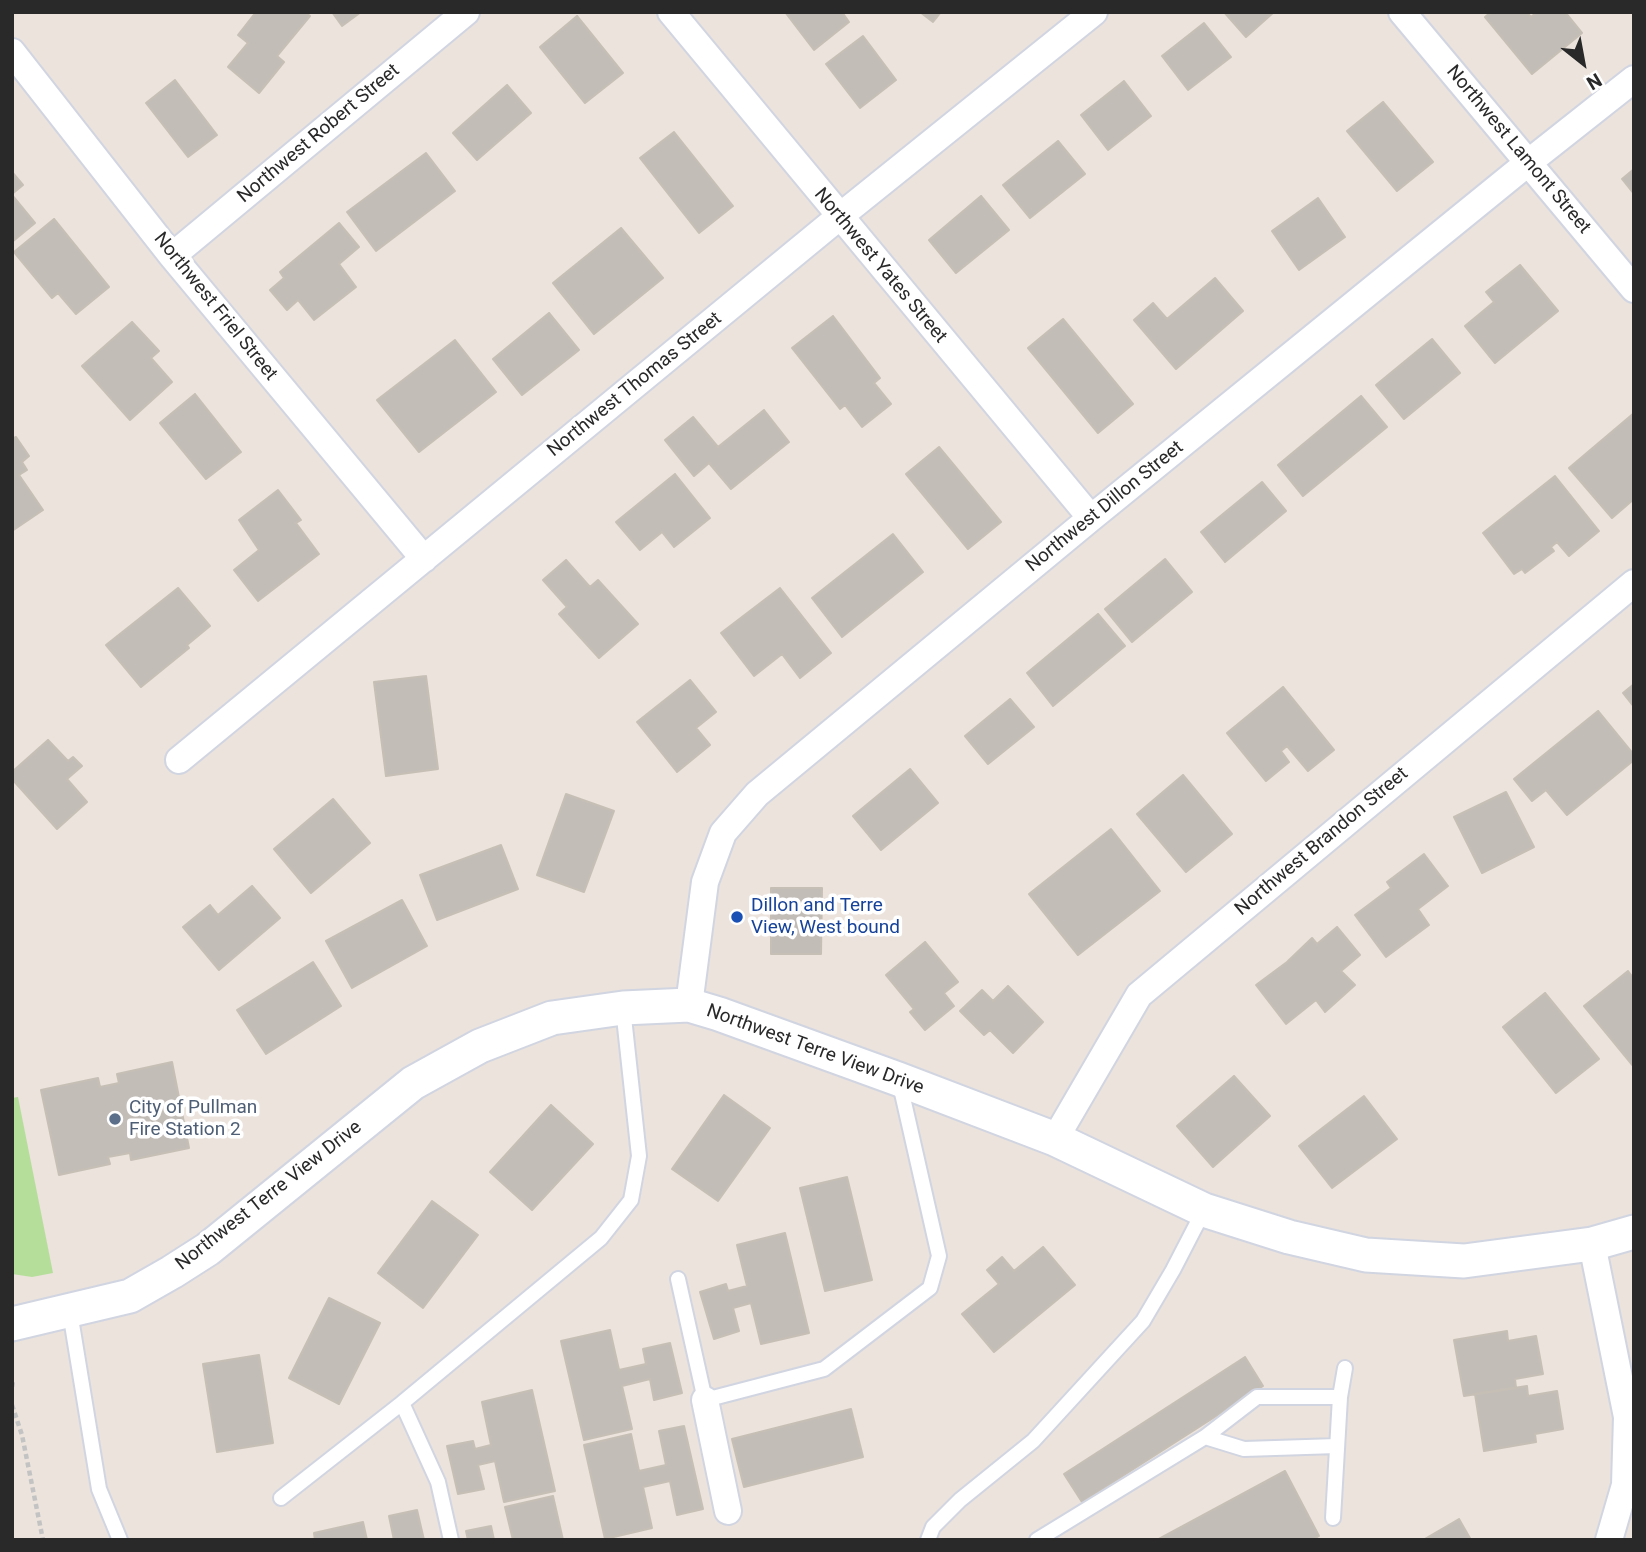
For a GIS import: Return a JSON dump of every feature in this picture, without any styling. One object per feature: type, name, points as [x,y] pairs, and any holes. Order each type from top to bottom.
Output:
[{"type":"street","name":"Northwest Robert Street","points":[[172,256],[466,12]]},
{"type":"street","name":"Northwest Yates Street","points":[[671,12],[1091,519]]},
{"type":"street","name":"Northwest Thomas Street","points":[[179,760],[839,217],[1094,12]]},
{"type":"street","name":"Northwest Lamont Street","points":[[1402,12],[1634,289]]},
{"type":"street","name":"Northwest Friel Street","points":[[12,52],[172,256],[424,559]]},
{"type":"street","name":"Northwest Dillon Street","points":[[689,1005],[705,882],[723,833],[757,794],[1634,79]]},
{"type":"street","name":"Northwest Brandon Street","points":[[1055,1139],[1139,995],[1634,583]]},
{"type":"street","name":"Northwest Terre View Drive","points":[[12,1324],[130,1296],[208,1249],[413,1083],[480,1046],[552,1018],[623,1008],[689,1005],[898,1079],[1055,1139],[1204,1210],[1289,1237],[1366,1255],[1464,1261],[1592,1244],[1634,1232]]},
{"type":"street","points":[[1592,1244],[1627,1416],[1625,1485],[1609,1540]]},
{"type":"street","points":[[705,1400],[728,1511]]},
{"type":"lane","points":[[281,1498],[402,1403],[601,1238],[631,1200],[639,1156],[623,1008]]},
{"type":"lane","points":[[678,1279],[705,1400],[824,1369],[930,1288],[939,1255],[898,1079]]},
{"type":"lane","points":[[928,1540],[933,1527],[960,1500],[1033,1441],[1143,1321],[1204,1210]]},
{"type":"lane","points":[[70,1312],[99,1489],[120,1540]]},
{"type":"lane","points":[[1333,1518],[1340,1397],[1345,1368]]},
{"type":"lane","points":[[1037,1540],[1205,1437],[1257,1397],[1340,1397]]},
{"type":"lane","points":[[402,1403],[438,1482],[451,1540]]},
{"type":"lane","points":[[1205,1437],[1244,1449],[1337,1446]]},
{"type":"path","points":[[12,1387],[13,1381]]},
{"type":"path","points":[[12,1405],[22,1435],[43,1540]]},
{"type":"green space","points":[[18,1097],[53,1273],[32,1277],[12,1274],[12,1098]]},
{"type":"building","points":[[256,12],[305,12],[310,16],[277,56],[284,62],[259,93],[228,67],[248,43],[238,35]]},
{"type":"building","points":[[332,12],[361,12],[342,26]]},
{"type":"building","points":[[785,12],[842,12],[849,22],[814,50]]},
{"type":"building","points":[[920,12],[941,12],[933,22]]},
{"type":"building","points":[[1224,12],[1274,12],[1246,37]]},
{"type":"building","points":[[1491,12],[1527,12],[1531,17],[1537,12],[1565,12],[1582,33],[1532,74],[1485,17]]},
{"type":"building","points":[[577,16],[623,73],[585,103],[540,47]]},
{"type":"building","points":[[1204,23],[1231,57],[1188,90],[1162,56]]},
{"type":"building","points":[[863,36],[896,80],[860,108],[826,64]]},
{"type":"building","points":[[175,80],[217,135],[188,157],[146,103]]},
{"type":"building","points":[[1124,81],[1151,116],[1108,150],[1081,115]]},
{"type":"building","points":[[507,85],[531,113],[477,160],[453,133]]},
{"type":"building","points":[[1383,102],[1433,162],[1397,191],[1347,131]]},
{"type":"building","points":[[674,132],[733,206],[699,233],[640,158]]},
{"type":"building","points":[[1058,141],[1085,174],[1030,218],[1003,185]]},
{"type":"building","points":[[426,153],[455,191],[376,251],[347,212]]},
{"type":"building","points":[[1634,169],[1634,194],[1622,179]]},
{"type":"building","points":[[12,172],[23,185],[12,194]]},
{"type":"building","points":[[12,195],[35,223],[12,242]]},
{"type":"building","points":[[981,196],[1009,230],[956,273],[929,240]]},
{"type":"building","points":[[1318,198],[1345,237],[1299,270],[1272,231]]},
{"type":"building","points":[[54,219],[109,287],[76,314],[58,293],[52,298],[14,252]]},
{"type":"building","points":[[339,223],[359,247],[339,264],[356,287],[314,320],[298,300],[287,310],[270,290],[284,278],[280,272]]},
{"type":"building","points":[[621,228],[663,278],[594,334],[553,283]]},
{"type":"building","points":[[1520,265],[1558,311],[1495,363],[1465,326],[1494,302],[1486,292]]},
{"type":"building","points":[[1215,278],[1243,311],[1176,369],[1134,320],[1153,303],[1167,319]]},
{"type":"building","points":[[549,313],[579,350],[522,395],[493,359]]},
{"type":"building","points":[[833,316],[880,378],[874,383],[891,404],[862,427],[845,405],[840,409],[792,348]]},
{"type":"building","points":[[1063,319],[1133,404],[1098,433],[1028,348]]},
{"type":"building","points":[[132,322],[159,351],[151,358],[172,382],[130,420],[82,366]]},
{"type":"building","points":[[1432,339],[1460,373],[1404,419],[1376,385]]},
{"type":"building","points":[[455,340],[496,392],[419,452],[377,400]]},
{"type":"building","points":[[195,394],[241,452],[206,479],[160,423]]},
{"type":"building","points":[[1361,396],[1387,427],[1303,496],[1278,465]]},
{"type":"building","points":[[764,410],[789,442],[731,489],[709,463],[694,476],[665,440],[693,417],[718,447]]},
{"type":"building","points":[[1634,413],[1634,499],[1612,518],[1569,468]]},
{"type":"building","points":[[16,437],[29,456],[22,462],[27,470],[19,475],[43,510],[12,531],[12,439]]},
{"type":"building","points":[[939,447],[1001,522],[968,549],[906,474]]},
{"type":"building","points":[[675,474],[710,518],[674,547],[662,532],[640,550],[616,522]]},
{"type":"building","points":[[1555,476],[1599,531],[1569,556],[1557,542],[1551,547],[1554,551],[1525,573],[1522,569],[1514,574],[1483,533]]},
{"type":"building","points":[[1262,482],[1286,511],[1225,562],[1201,532]]},
{"type":"building","points":[[278,490],[301,520],[296,523],[319,554],[258,601],[234,570],[259,550],[239,520]]},
{"type":"building","points":[[893,534],[923,572],[842,637],[812,598]]},
{"type":"building","points":[[1165,559],[1192,592],[1132,642],[1105,609]]},
{"type":"building","points":[[566,560],[590,587],[598,580],[638,624],[599,658],[559,614],[567,607],[543,580]]},
{"type":"building","points":[[178,588],[210,626],[187,645],[189,648],[141,687],[106,645]]},
{"type":"building","points":[[780,588],[831,653],[800,678],[782,654],[754,676],[721,633]]},
{"type":"building","points":[[1098,614],[1125,646],[1053,706],[1027,673]]},
{"type":"building","points":[[426,676],[438,769],[386,776],[374,682]]},
{"type":"building","points":[[690,680],[716,712],[696,728],[710,745],[677,772],[637,722]]},
{"type":"building","points":[[1634,684],[1634,707],[1623,693]]},
{"type":"building","points":[[1283,687],[1334,750],[1308,771],[1287,746],[1281,751],[1289,762],[1266,781],[1227,733]]},
{"type":"building","points":[[1010,699],[1034,727],[988,764],[965,736]]},
{"type":"building","points":[[1598,711],[1634,755],[1634,760],[1567,815],[1546,790],[1532,801],[1514,779]]},
{"type":"building","points":[[48,740],[68,761],[73,757],[82,766],[67,779],[87,802],[57,829],[12,779],[12,772]]},
{"type":"building","points":[[910,769],[938,803],[881,850],[853,816]]},
{"type":"building","points":[[1183,775],[1232,834],[1186,872],[1137,814]]},
{"type":"building","points":[[1506,792],[1534,847],[1482,873],[1454,817]]},
{"type":"building","points":[[566,794],[614,811],[584,892],[537,875]]},
{"type":"building","points":[[333,799],[370,843],[311,893],[274,849]]},
{"type":"building","points":[[1111,829],[1160,891],[1078,955],[1029,894]]},
{"type":"building","points":[[501,845],[518,889],[437,920],[420,875]]},
{"type":"building","points":[[1424,854],[1448,886],[1418,909],[1429,925],[1386,957],[1355,915],[1391,888],[1387,882]]},
{"type":"building","points":[[252,886],[280,918],[219,970],[183,927],[210,905],[218,915]]},
{"type":"building","points":[[771,888],[822,888],[821,954],[771,954]]},
{"type":"building","points":[[402,900],[427,946],[352,988],[326,941]]},
{"type":"building","points":[[1337,927],[1360,955],[1341,971],[1355,985],[1325,1012],[1316,1000],[1286,1024],[1256,985],[1287,962],[1312,938],[1317,944]]},
{"type":"building","points":[[925,942],[958,982],[944,993],[954,1006],[925,1030],[910,1012],[914,1009],[886,975]]},
{"type":"building","points":[[313,962],[341,1006],[266,1054],[237,1010]]},
{"type":"building","points":[[1628,971],[1634,979],[1634,1067],[1584,1006]]},
{"type":"building","points":[[1008,986],[1043,1022],[1013,1053],[990,1030],[984,1035],[960,1011],[982,990],[993,1001]]},
{"type":"building","points":[[1545,993],[1599,1059],[1556,1093],[1503,1027]]},
{"type":"building","name":"City of Pullman Fire Station 2","points":[[172,1062],[189,1148],[131,1160],[130,1153],[108,1157],[110,1164],[59,1175],[41,1090],[98,1078],[100,1087],[119,1083],[117,1074]]},
{"type":"building","points":[[1234,1076],[1270,1116],[1213,1167],[1177,1126]]},
{"type":"building","points":[[724,1095],[770,1128],[718,1201],[672,1169]]},
{"type":"building","points":[[1364,1096],[1397,1139],[1332,1188],[1299,1146]]},
{"type":"building","points":[[551,1105],[593,1144],[532,1210],[490,1172]]},
{"type":"building","points":[[847,1177],[872,1280],[825,1291],[800,1188]]},
{"type":"building","points":[[432,1201],[478,1235],[423,1308],[378,1273]]},
{"type":"building","points":[[785,1233],[809,1333],[761,1344],[751,1303],[733,1308],[739,1331],[714,1339],[700,1292],[726,1284],[728,1291],[747,1286],[737,1245]]},
{"type":"building","points":[[1043,1247],[1075,1285],[994,1352],[962,1314],[999,1284],[987,1270],[1002,1257],[1014,1271]]},
{"type":"building","points":[[329,1298],[380,1323],[339,1404],[289,1378]]},
{"type":"building","points":[[610,1330],[619,1370],[646,1364],[643,1349],[670,1343],[682,1393],[654,1400],[650,1379],[622,1386],[632,1429],[584,1440],[561,1341]]},
{"type":"building","points":[[1507,1331],[1508,1341],[1536,1336],[1543,1374],[1515,1379],[1516,1388],[1464,1396],[1454,1340]]},
{"type":"building","points":[[259,1355],[273,1443],[217,1452],[203,1364]]},
{"type":"building","points":[[1245,1357],[1263,1386],[1082,1502],[1064,1474]]},
{"type":"building","points":[[1527,1386],[1528,1396],[1557,1391],[1563,1429],[1535,1434],[1536,1442],[1484,1451],[1475,1394]]},
{"type":"building","points":[[532,1390],[555,1491],[504,1502],[495,1461],[478,1465],[484,1489],[458,1494],[447,1446],[473,1441],[475,1449],[491,1445],[482,1402]]},
{"type":"building","points":[[851,1409],[863,1457],[744,1487],[732,1439]]},
{"type":"building","points":[[684,1426],[703,1509],[677,1515],[670,1481],[643,1487],[652,1528],[605,1539],[584,1445],[631,1434],[639,1471],[666,1465],[659,1431]]},
{"type":"building","points":[[1285,1471],[1319,1536],[1312,1540],[1157,1540]]},
{"type":"building","points":[[553,1496],[563,1540],[513,1540],[505,1507]]},
{"type":"building","points":[[417,1510],[424,1540],[394,1540],[389,1516]]},
{"type":"building","points":[[1459,1519],[1471,1540],[1423,1540]]},
{"type":"building","points":[[363,1522],[367,1540],[315,1540],[314,1533]]},
{"type":"building","points":[[491,1526],[494,1540],[468,1540],[466,1531]]},
{"type":"place","name":"Dillon and Terre View, West bound","points":[[737,917]]},
{"type":"place","name":"City of Pullman Fire Station 2","points":[[115,1119]]}]
